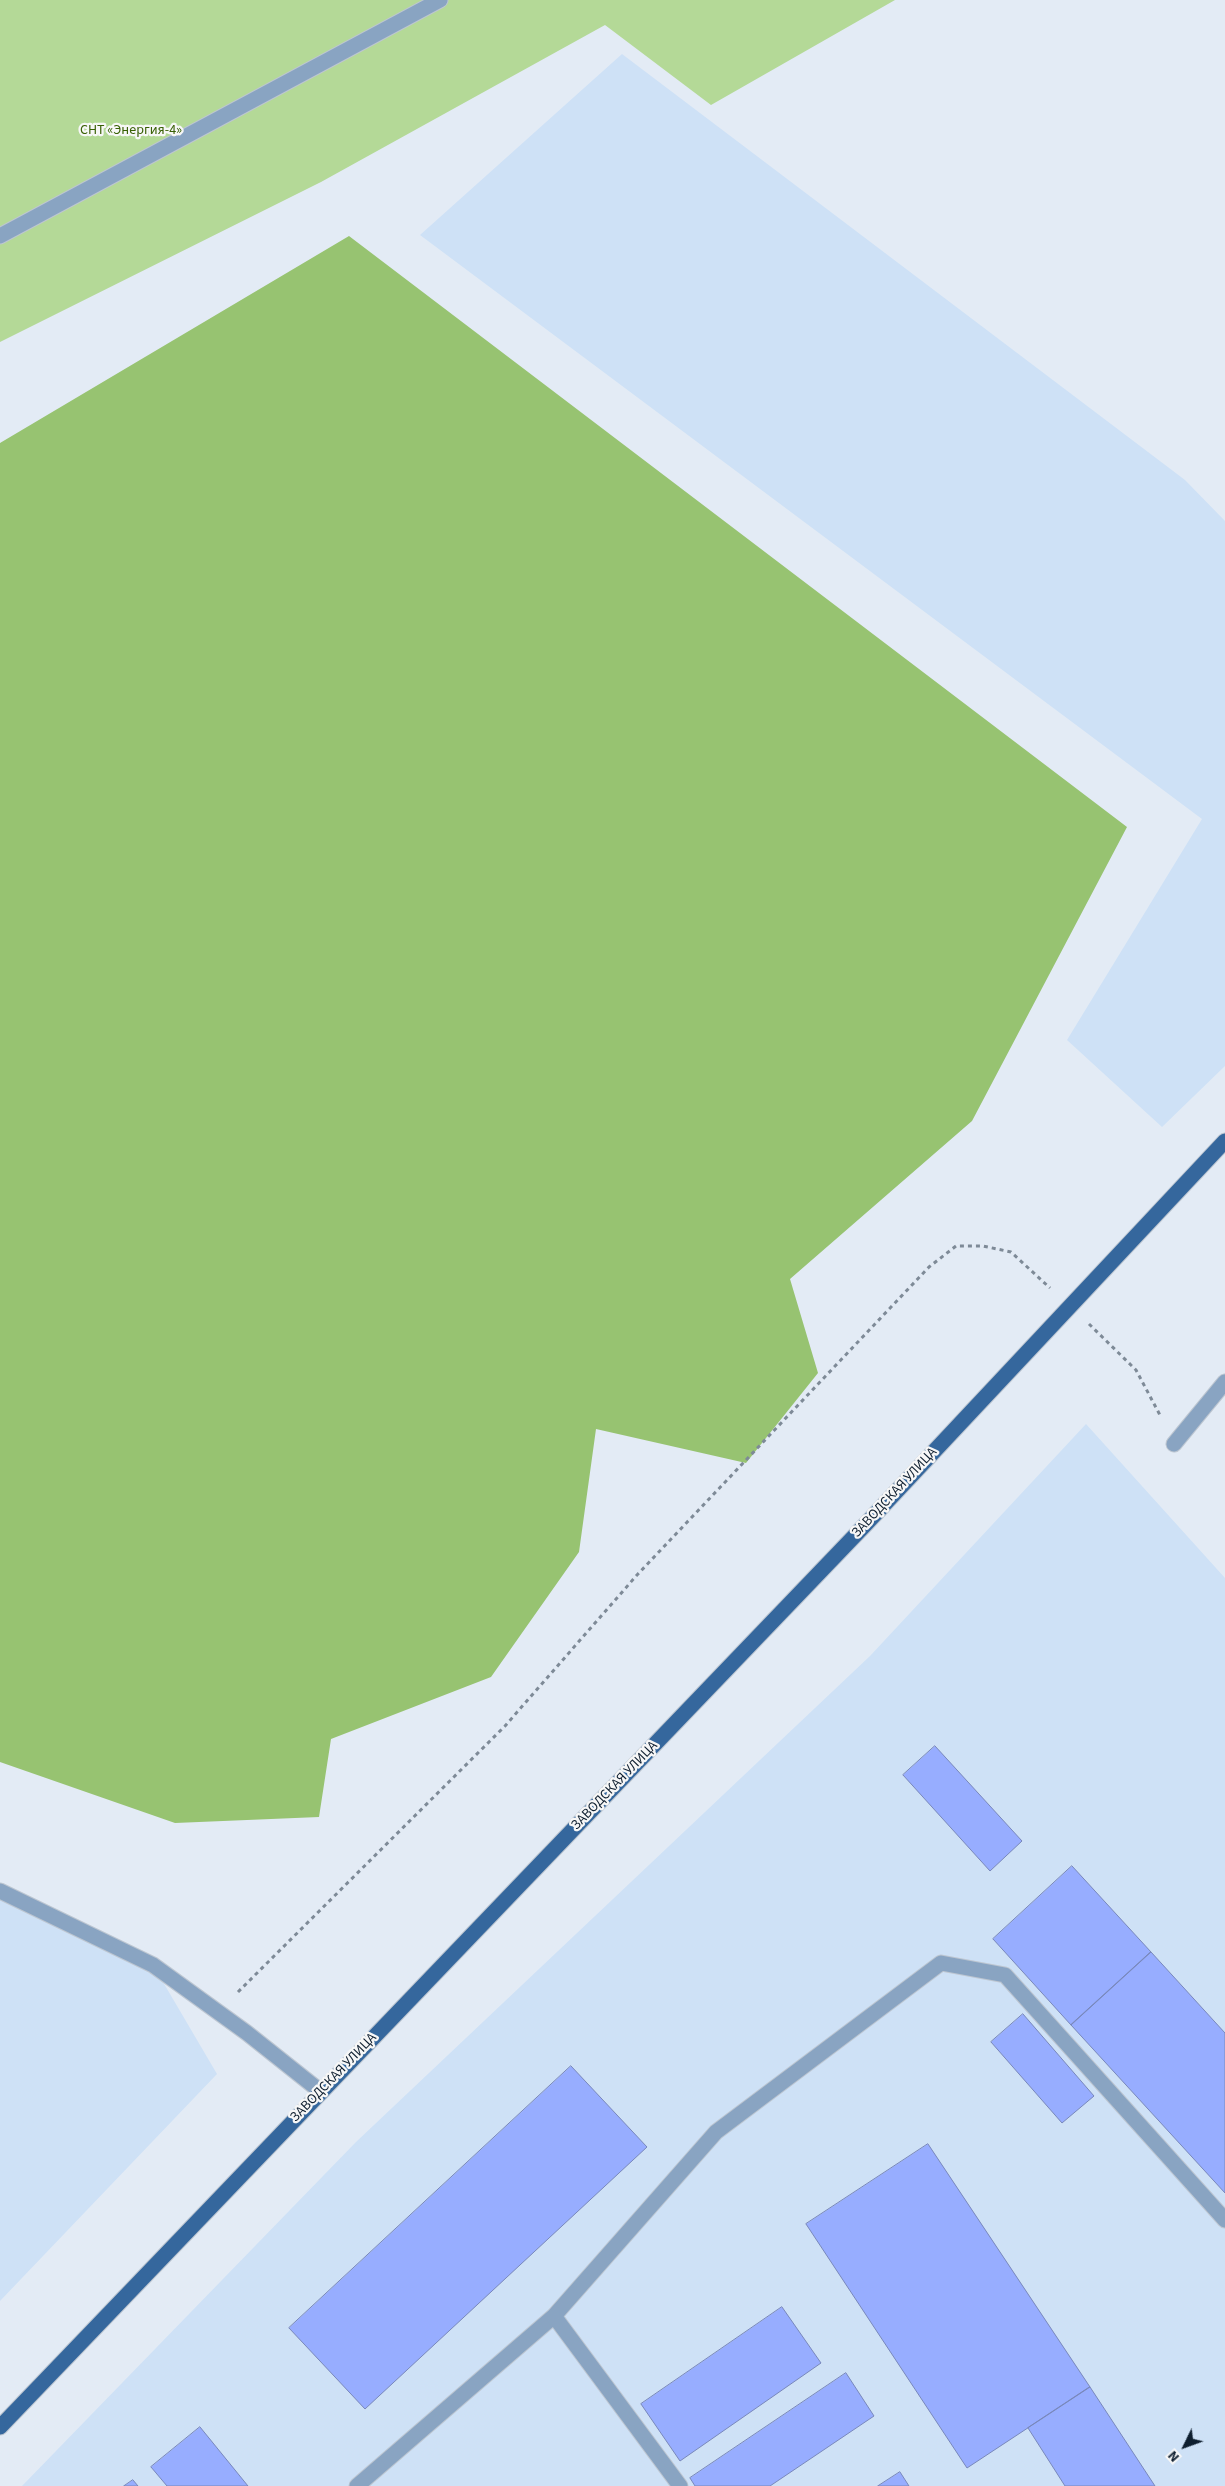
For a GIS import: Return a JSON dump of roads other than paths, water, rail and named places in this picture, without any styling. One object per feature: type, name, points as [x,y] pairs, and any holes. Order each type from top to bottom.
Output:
[{"type":"main road","name":"ЗАВОДСКАЯ УЛИЦА","points":[[0,2427],[320,2091],[859,1532],[1225,1141]]},
{"type":"street","points":[[0,236],[440,0]]},
{"type":"street","points":[[1174,1444],[1225,1382]]},
{"type":"street","points":[[0,1891],[153,1965],[218,2012],[320,2091]]},
{"type":"street","points":[[357,2486],[554,2316],[716,2132],[941,1963],[1005,1975],[1225,2220]]},
{"type":"street","points":[[554,2316],[680,2486]]},
{"type":"park label","name":"СНТ «Энергия-4»","points":[[131,131]]}]
